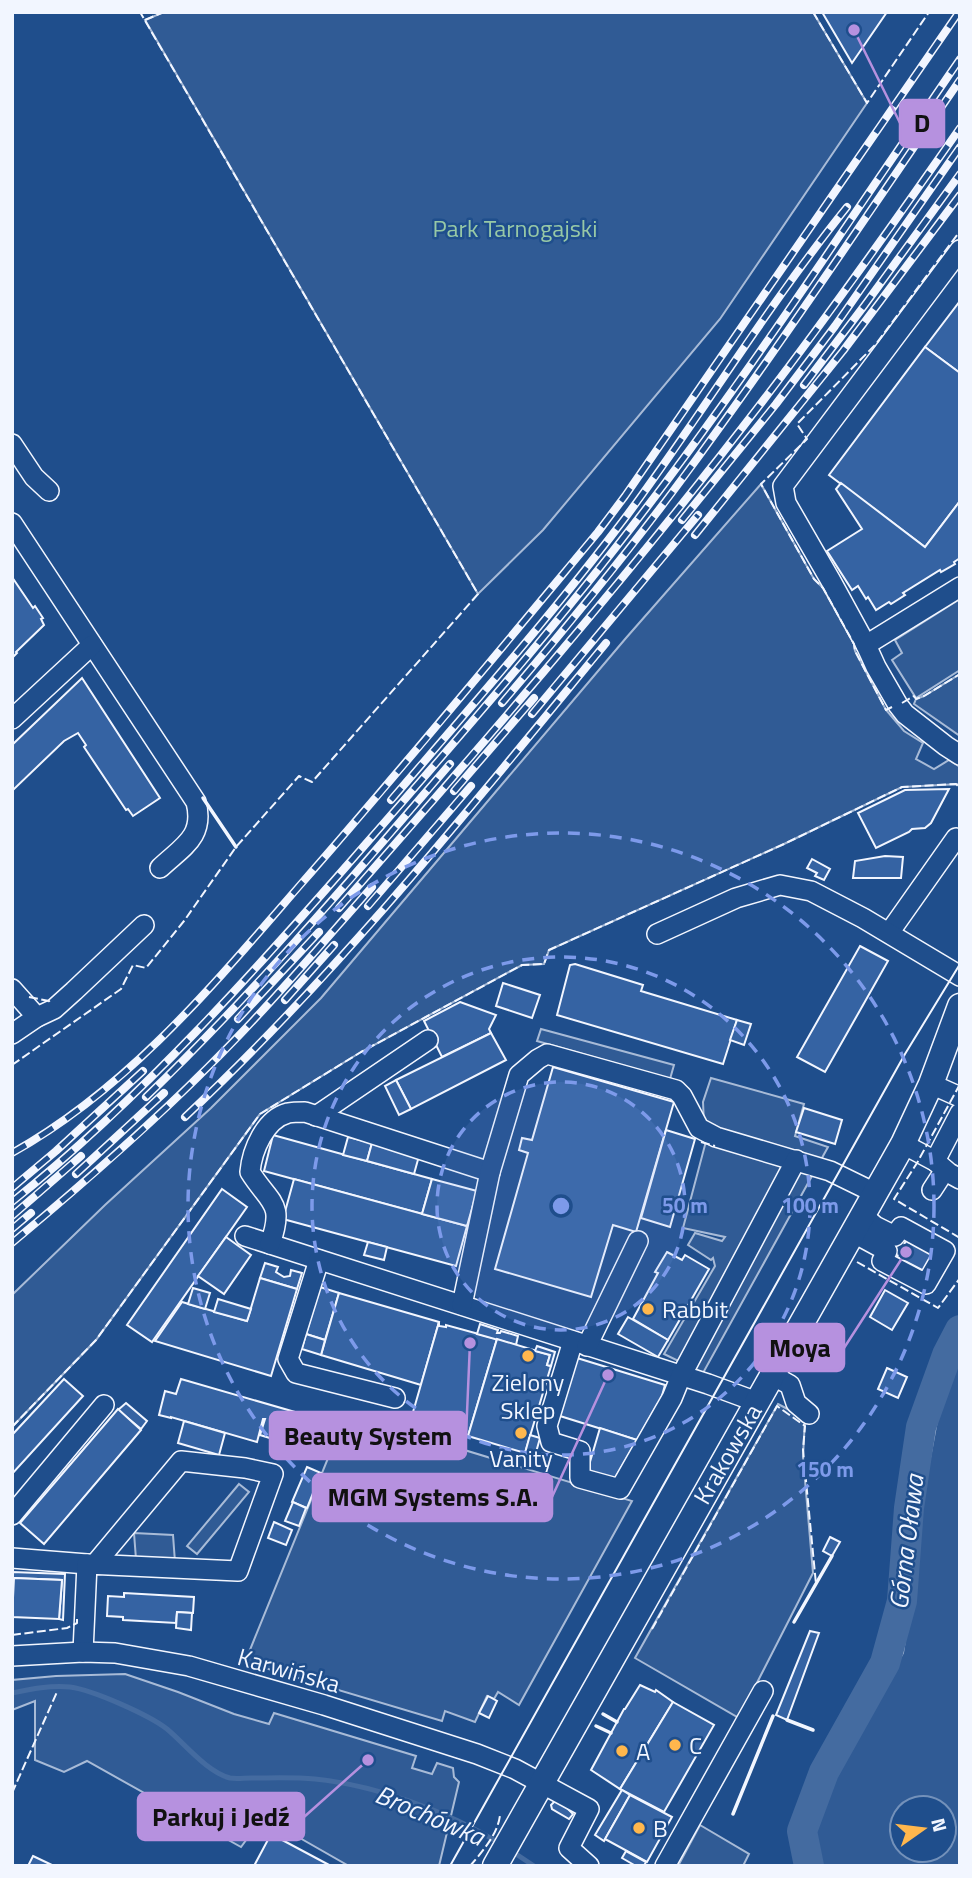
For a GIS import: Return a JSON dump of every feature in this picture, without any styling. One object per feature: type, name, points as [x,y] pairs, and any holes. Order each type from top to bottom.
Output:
[{"type":"main road","name":"Krakowska","points":[[502,1853],[903,1144],[931,1084],[960,1006]]},
{"type":"street","points":[[960,250],[783,486],[786,503],[876,667],[905,714],[960,755]]},
{"type":"street","points":[[12,444],[34,477],[49,491]]},
{"type":"street","points":[[12,523],[196,802],[199,814],[197,831],[160,869]]},
{"type":"street","points":[[866,645],[960,587]]},
{"type":"street","points":[[12,719],[93,645]]},
{"type":"street","points":[[889,933],[957,838]]},
{"type":"street","points":[[657,934],[736,898],[780,886],[811,891],[889,933],[960,976]]},
{"type":"street","points":[[12,1034],[54,1009],[144,925]]},
{"type":"street","points":[[12,989],[37,1017]]},
{"type":"street","points":[[316,1116],[428,1040]]},
{"type":"street","points":[[462,1305],[490,1172],[519,1075],[547,1054],[676,1090],[699,1128],[716,1138],[830,1171],[875,1193]]},
{"type":"street","points":[[931,1084],[960,1097]]},
{"type":"street","points":[[270,1244],[277,1226],[278,1213],[250,1171],[251,1158],[265,1129],[276,1118],[289,1113],[305,1112],[490,1172]]},
{"type":"street","points":[[932,1190],[946,1170],[960,1113]]},
{"type":"street","points":[[903,1144],[946,1170]]},
{"type":"street","points":[[638,1241],[580,1343],[547,1426],[551,1442],[580,1451],[580,1478],[620,1489],[672,1398],[681,1376],[796,1160]]},
{"type":"street","points":[[857,1224],[891,1244]]},
{"type":"street","points":[[245,1236],[757,1402]]},
{"type":"street","points":[[319,1260],[288,1359],[296,1373],[395,1398]]},
{"type":"street","points":[[772,1375],[790,1385],[796,1403],[809,1414]]},
{"type":"street","points":[[12,1515],[104,1405]]},
{"type":"street","points":[[12,1558],[91,1564],[238,1571],[273,1475],[245,1468],[181,1461],[91,1564],[83,1652]]},
{"type":"street","name":"Karwińska","points":[[12,1656],[83,1652],[128,1655],[189,1666],[477,1754],[515,1769],[589,1809],[569,1848],[589,1866]]},
{"type":"street","points":[[665,1866],[763,1690]]},
{"type":"shaded area","name":"Park Tarnogajski","points":[[164,12],[813,12],[867,103],[720,319],[543,530],[478,594],[145,20]]},
{"type":"shaded area","points":[[761,484],[854,644],[855,651],[886,710],[904,731],[923,743],[916,759],[934,769],[949,760],[960,767],[960,784],[902,787],[784,844],[549,950],[544,964],[522,965],[361,1052],[260,1114],[96,1340],[12,1427],[12,1295],[211,1108],[321,998],[626,638]]},
{"type":"shaded area","points":[[960,599],[960,670],[916,698],[892,660],[902,653],[895,640]]},
{"type":"shaded area","points":[[960,674],[960,736],[914,704],[916,699]]},
{"type":"shaded area","points":[[541,1029],[674,1065],[670,1079],[537,1041]]},
{"type":"shaded area","points":[[711,1078],[804,1104],[795,1136],[828,1147],[703,1373],[664,1354],[715,1266],[713,1258],[711,1260],[688,1245],[695,1233],[722,1241],[725,1237],[683,1228],[705,1145],[703,1102]]},
{"type":"shaded area","points":[[960,1359],[960,1866],[821,1866],[817,1857],[815,1816],[903,1653],[914,1582],[917,1527],[939,1410]]},
{"type":"shaded area","points":[[778,1404],[805,1418],[803,1457],[813,1573],[739,1718],[635,1658]]},
{"type":"shaded area","points":[[346,1414],[632,1501],[519,1705],[498,1692],[494,1699],[487,1696],[475,1722],[445,1711],[442,1721],[245,1662]]},
{"type":"shaded area","points":[[239,1484],[249,1492],[197,1554],[187,1546]]},
{"type":"shaded area","points":[[134,1533],[173,1535],[175,1562],[136,1559]]},
{"type":"shaded area","points":[[125,1674],[269,1724],[274,1713],[416,1756],[412,1768],[432,1774],[437,1763],[453,1768],[454,1777],[459,1782],[439,1866],[349,1866],[263,1817],[241,1847],[87,1761],[64,1772],[35,1760],[35,1701],[12,1710],[12,1680]]},
{"type":"shaded area","points":[[700,1825],[749,1854],[743,1866],[678,1866]]},
{"type":"building","points":[[822,12],[887,12],[852,63]]},
{"type":"building","points":[[960,301],[960,373],[925,347]]},
{"type":"building","points":[[925,347],[960,373],[960,501],[925,547],[829,475]]},
{"type":"building","points":[[841,483],[925,547],[960,501],[960,558],[955,564],[903,593],[905,595],[891,604],[889,602],[876,610],[858,586],[852,590],[827,551],[862,529],[836,489]]},
{"type":"building","points":[[12,577],[43,618],[41,619],[44,625],[12,658]]},
{"type":"building","points":[[82,678],[160,798],[133,816],[126,810],[84,747],[86,745],[78,733],[64,741],[12,791],[12,745]]},
{"type":"building","points":[[949,789],[931,823],[925,828],[912,829],[876,848],[858,813],[905,790]]},
{"type":"building","points":[[885,856],[903,857],[901,878],[853,878],[855,861]]},
{"type":"building","points":[[812,859],[830,869],[824,880],[807,868]]},
{"type":"building","points":[[860,946],[888,961],[825,1072],[797,1057]]},
{"type":"building","points":[[575,964],[643,985],[641,991],[737,1020],[723,1064],[557,1015],[570,965]]},
{"type":"building","points":[[503,983],[540,995],[532,1018],[496,1006]]},
{"type":"building","points":[[460,1002],[496,1015],[489,1029],[491,1033],[442,1057],[424,1021]]},
{"type":"building","points":[[737,1020],[751,1024],[744,1045],[730,1040]]},
{"type":"building","points":[[491,1033],[506,1060],[411,1109],[396,1080]]},
{"type":"building","points":[[553,1067],[674,1102],[636,1232],[613,1225],[591,1297],[495,1269],[528,1153],[519,1150],[522,1138],[532,1140]]},
{"type":"building","points":[[396,1080],[411,1109],[399,1115],[385,1086]]},
{"type":"building","points":[[804,1108],[842,1120],[835,1144],[796,1132]]},
{"type":"building","points":[[666,1130],[695,1139],[670,1227],[641,1218]]},
{"type":"building","points":[[273,1135],[432,1179],[422,1214],[264,1171]]},
{"type":"building","points":[[348,1137],[372,1143],[367,1161],[343,1155]]},
{"type":"building","points":[[372,1143],[419,1156],[414,1174],[367,1161]]},
{"type":"building","points":[[294,1179],[467,1226],[456,1266],[283,1219]]},
{"type":"building","points":[[432,1179],[477,1191],[467,1226],[422,1214]]},
{"type":"building","points":[[222,1189],[247,1207],[152,1342],[127,1325]]},
{"type":"building","points":[[226,1237],[251,1255],[224,1294],[198,1276]]},
{"type":"building","points":[[907,1239],[937,1256],[928,1273],[897,1257]]},
{"type":"building","points":[[368,1242],[387,1247],[384,1260],[364,1255]]},
{"type":"building","points":[[667,1252],[682,1260],[685,1255],[709,1269],[668,1340],[633,1319]]},
{"type":"building","points":[[265,1263],[278,1267],[276,1272],[284,1277],[290,1276],[291,1270],[302,1273],[297,1289],[260,1278]]},
{"type":"building","points":[[260,1278],[297,1289],[271,1376],[155,1341],[182,1302],[247,1321]]},
{"type":"building","points":[[320,1287],[339,1293],[325,1340],[306,1334]]},
{"type":"building","points":[[193,1288],[210,1293],[205,1309],[188,1304]]},
{"type":"building","points":[[885,1290],[908,1303],[892,1330],[870,1317]]},
{"type":"building","points":[[339,1293],[439,1322],[421,1385],[321,1355]]},
{"type":"building","points":[[218,1299],[251,1309],[247,1321],[214,1312]]},
{"type":"building","points":[[628,1317],[668,1340],[658,1357],[618,1334]]},
{"type":"building","points":[[439,1322],[439,1326],[446,1325],[497,1339],[468,1436],[411,1419]]},
{"type":"building","points":[[480,1324],[498,1330],[497,1333],[501,1331],[518,1336],[516,1345],[477,1334]]},
{"type":"building","points":[[306,1334],[325,1340],[321,1355],[302,1349]]},
{"type":"building","points":[[497,1339],[550,1355],[547,1365],[551,1366],[525,1453],[468,1436]]},
{"type":"building","points":[[537,1346],[555,1352],[551,1366],[547,1365],[550,1355],[535,1351]]},
{"type":"building","points":[[577,1358],[665,1385],[660,1403],[637,1440],[560,1416]]},
{"type":"building","points":[[887,1368],[907,1377],[898,1398],[878,1389]]},
{"type":"building","points":[[64,1379],[83,1396],[12,1474],[12,1435]]},
{"type":"building","points":[[181,1379],[295,1412],[286,1443],[260,1435],[265,1419],[257,1442],[159,1415],[165,1391],[176,1394]]},
{"type":"building","points":[[126,1403],[147,1421],[141,1429],[118,1410]]},
{"type":"building","points":[[118,1409],[141,1430],[44,1544],[20,1523]]},
{"type":"building","points":[[184,1421],[225,1433],[219,1455],[178,1443]]},
{"type":"building","points":[[600,1428],[637,1440],[614,1480],[587,1472]]},
{"type":"building","points":[[530,1435],[540,1438],[535,1456],[525,1453]]},
{"type":"building","points":[[307,1467],[321,1473],[307,1508],[292,1502]]},
{"type":"building","points":[[293,1502],[306,1508],[299,1526],[285,1521]]},
{"type":"building","points":[[274,1522],[292,1530],[286,1545],[268,1538]]},
{"type":"building","points":[[830,1537],[840,1542],[832,1556],[823,1551]]},
{"type":"building","points":[[12,1572],[65,1574],[63,1620],[59,1619],[62,1580],[14,1578],[12,1600]]},
{"type":"building","points":[[14,1578],[62,1580],[59,1619],[12,1617]]},
{"type":"building","points":[[124,1593],[194,1597],[193,1613],[177,1612],[176,1623],[123,1620],[123,1617],[107,1616],[108,1596],[124,1597]]},
{"type":"building","points":[[177,1612],[192,1613],[191,1630],[176,1628]]},
{"type":"building","points":[[810,1631],[819,1633],[787,1720],[776,1715]]},
{"type":"building","name":"A","points":[[640,1685],[655,1692],[656,1690],[673,1702],[620,1789],[591,1770]]},
{"type":"building","points":[[488,1696],[497,1701],[489,1718],[479,1713]]},
{"type":"building","name":"C","points":[[673,1702],[714,1725],[664,1812],[620,1789]]},
{"type":"building","points":[[622,1790],[630,1795],[604,1841],[595,1835]]},
{"type":"building","name":"B","points":[[630,1795],[672,1817],[647,1862],[605,1839]]},
{"type":"building","points":[[554,1802],[573,1814],[569,1819],[552,1809]]},
{"type":"building","points":[[271,1834],[331,1866],[254,1866]]},
{"type":"building","points":[[626,1851],[646,1862],[644,1866],[636,1866],[622,1858]]},
{"type":"building","points":[[33,1856],[54,1866],[28,1866]]},
{"type":"waterway","name":"Górna Oława","points":[[809,1866],[802,1831],[824,1772],[885,1663],[902,1601],[909,1508],[921,1427],[947,1355],[960,1330]]},
{"type":"waterway","name":"Brochówka","points":[[12,1693],[56,1687],[70,1687],[92,1693],[159,1723],[221,1775],[230,1778],[307,1778],[386,1793],[457,1820],[499,1843]]},
{"type":"waterway","name":"Brochówka","points":[[510,1850],[534,1866]]},
{"type":"tram line","points":[[450,1866],[905,1054],[960,964]]},
{"type":"railway","points":[[12,1153],[54,1127],[94,1097],[132,1065],[203,995],[376,797],[598,532],[959,12]]},
{"type":"railway","points":[[12,1202],[107,1120],[196,1032],[323,893],[544,636],[647,507],[728,397],[960,59]]},
{"type":"railway","points":[[502,703],[641,534],[685,475],[790,328],[960,80]]},
{"type":"railway","points":[[339,908],[555,658],[712,467],[838,300],[960,128]]},
{"type":"railway","points":[[682,520],[835,326],[960,147]]},
{"type":"railway","points":[[804,385],[960,174]]},
{"type":"railway","points":[[695,535],[843,351],[960,195]]},
{"type":"railway","points":[[391,800],[539,626],[625,518],[789,283],[847,207]]},
{"type":"railway","points":[[532,714],[698,515]]},
{"type":"railway","points":[[185,1117],[242,1062],[351,946],[455,826],[606,643]]},
{"type":"railway","points":[[454,791],[534,698]]},
{"type":"railway","points":[[146,1097],[264,976],[450,764]]},
{"type":"railway","points":[[368,906],[471,786]]},
{"type":"railway","points":[[12,1243],[111,1158],[207,1068],[372,887]]},
{"type":"railway","points":[[238,1019],[319,932]]},
{"type":"railway","points":[[285,1000],[334,945]]},
{"type":"railway","points":[[12,1188],[143,1071]]},
{"type":"railway","points":[[76,1174],[164,1093]]},
{"type":"railway","points":[[12,1216],[81,1156]]},
{"type":"railway","points":[[12,1229],[31,1213]]},
{"type":"fence","points":[[12,1065],[121,989],[133,965],[146,968],[184,921],[236,847],[299,776],[312,782],[478,594],[140,12]]},
{"type":"fence","points":[[145,20],[164,12]]},
{"type":"fence","points":[[813,12],[867,103],[929,12]]},
{"type":"fence","points":[[892,707],[886,710],[855,651],[854,644],[761,484],[807,439],[797,424],[876,344],[960,231]]},
{"type":"fence","points":[[902,703],[914,696],[916,699],[924,696],[960,674]]},
{"type":"fence","points":[[12,1427],[96,1340],[260,1114],[361,1052],[522,965],[544,964],[549,950],[784,844],[902,787],[956,784],[960,788]]},
{"type":"fence","points":[[29,997],[49,1001],[51,1004]]},
{"type":"fence","points":[[960,1084],[894,1199],[960,1238]]},
{"type":"fence","points":[[701,1142],[715,1146]]},
{"type":"fence","points":[[857,1262],[938,1308],[960,1278]]},
{"type":"fence","points":[[652,1629],[777,1406],[805,1426],[803,1450],[816,1584]]},
{"type":"fence","points":[[12,1635],[67,1628],[77,1623],[77,1619]]},
{"type":"fence","points":[[12,1793],[57,1692]]},
{"type":"fence","points":[[470,1866],[493,1836],[500,1815]]},
{"type":"wall","points":[[203,798],[236,847]]},
{"type":"wall","points":[[794,1622],[832,1556]]},
{"type":"wall","points":[[603,1714],[617,1722]]},
{"type":"wall","points":[[733,1814],[773,1716]]},
{"type":"wall","points":[[787,1720],[813,1730]]},
{"type":"wall","points":[[596,1726],[611,1733]]},
{"type":"place","name":"D","points":[[854,30]]},
{"type":"place","name":"Moya","points":[[906,1252]]},
{"type":"place","name":"Rabbit","points":[[648,1309]]},
{"type":"place","name":"Beauty System","points":[[470,1343]]},
{"type":"place","name":"Zielony Sklep","points":[[528,1356]]},
{"type":"place","name":"MGM Systems S.A.","points":[[608,1375]]},
{"type":"place","name":"Vanity","points":[[521,1433]]},
{"type":"place","name":"C","points":[[675,1745]]},
{"type":"place","name":"A","points":[[622,1751]]},
{"type":"place","name":"Parkuj i Jedź","points":[[368,1760]]},
{"type":"place","name":"B","points":[[639,1828]]}]
